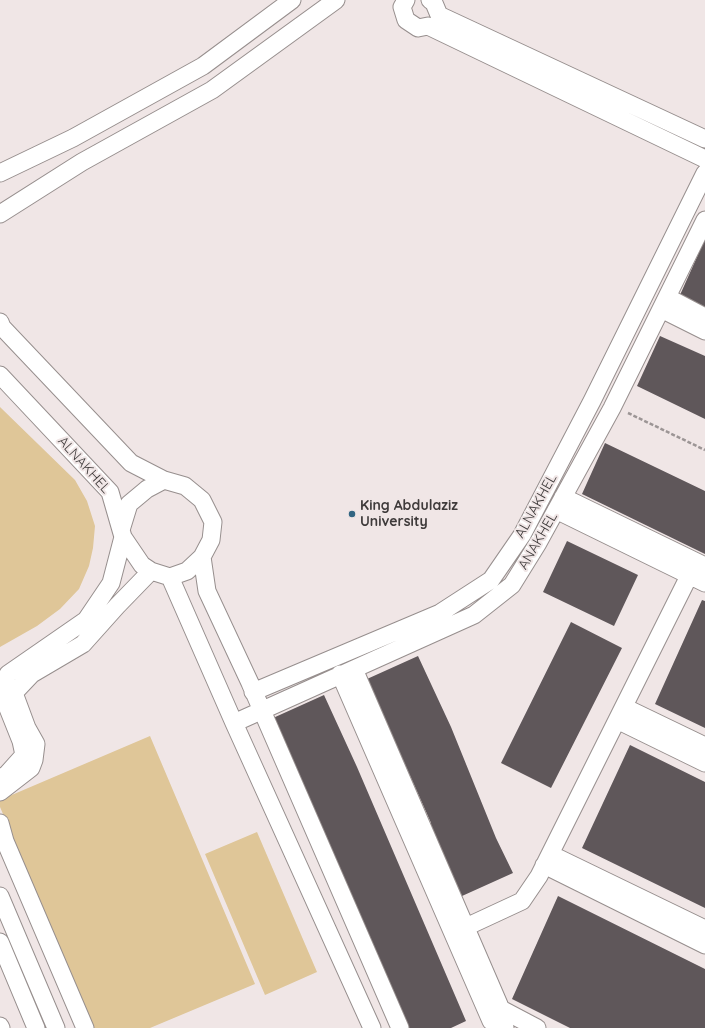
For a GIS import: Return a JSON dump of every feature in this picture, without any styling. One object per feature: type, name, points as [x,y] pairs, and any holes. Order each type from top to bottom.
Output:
[{"type":"street","points":[[0,173],[73,138],[203,66],[292,0]]},
{"type":"street","points":[[0,214],[82,162],[212,90],[336,0]]},
{"type":"street","points":[[406,0],[402,7],[406,20],[418,28],[428,26],[705,159]]},
{"type":"street","points":[[430,0],[434,3],[439,15],[705,139]]},
{"type":"street","name":"ALNAKHEL","points":[[254,692],[440,613],[491,580],[522,535],[589,408],[705,173]]},
{"type":"street","name":"ANAKHEL","points":[[234,722],[474,615],[512,585],[538,543],[612,408],[705,220]]},
{"type":"street","points":[[664,303],[705,317]]},
{"type":"street","points":[[664,303],[705,331]]},
{"type":"street","points":[[0,322],[2,327],[132,463],[164,480],[185,486],[202,500],[213,522],[211,540],[202,557],[187,571],[170,577],[372,1028]]},
{"type":"street","name":"ALNAKHEL","points":[[0,375],[110,492],[122,533],[142,565],[151,571],[170,577]]},
{"type":"street","points":[[0,779],[7,774],[24,755],[21,742],[1,691],[8,674],[86,620],[111,583],[129,504],[147,489],[164,480]]},
{"type":"street","points":[[560,504],[705,566]]},
{"type":"street","points":[[560,504],[705,583]]},
{"type":"street","points":[[202,557],[207,591],[254,692],[400,1028]]},
{"type":"street","points":[[0,792],[31,768],[34,760],[36,744],[27,728],[14,693],[32,674],[83,644],[116,606],[151,571]]},
{"type":"street","points":[[466,927],[522,901],[539,876],[690,576]]},
{"type":"street","points":[[347,671],[466,927],[501,1009],[537,1028]]},
{"type":"street","points":[[347,671],[491,1021],[505,1028]]},
{"type":"street","points":[[620,714],[705,746]]},
{"type":"street","points":[[620,714],[705,763]]},
{"type":"street","points":[[0,823],[5,841],[85,1028]]},
{"type":"street","points":[[547,859],[705,929]]},
{"type":"street","points":[[547,859],[705,945]]},
{"type":"street","points":[[0,896],[56,1028]]},
{"type":"street","points":[[0,942],[36,1028]]},
{"type":"path","points":[[625,411],[705,450]]},
{"type":"shaded area","points":[[0,407],[75,480],[87,501],[95,526],[93,548],[89,566],[79,589],[60,609],[37,626],[0,647]]},
{"type":"shaded area","points":[[150,736],[255,984],[150,1028],[94,1028],[0,807],[0,800]]},
{"type":"shaded area","points":[[257,832],[317,972],[265,995],[205,854]]},
{"type":"building","points":[[705,239],[705,307],[680,295]]},
{"type":"building","points":[[660,336],[705,356],[705,419],[637,386]]},
{"type":"building","points":[[605,443],[705,491],[705,554],[582,494]]},
{"type":"building","points":[[567,541],[638,575],[614,626],[543,592]]},
{"type":"building","points":[[702,600],[705,601],[705,728],[655,704]]},
{"type":"building","points":[[571,622],[622,648],[551,788],[501,763]]},
{"type":"building","points":[[418,656],[451,727],[496,838],[513,873],[462,896],[429,825],[431,823],[367,679]]},
{"type":"building","points":[[324,695],[357,767],[466,1021],[451,1028],[407,1028],[273,718]]},
{"type":"building","points":[[630,745],[705,782],[705,908],[582,848]]},
{"type":"building","points":[[558,896],[705,969],[705,1028],[570,1028],[512,999]]},
{"type":"place","name":"King Abdulaziz University","points":[[352,514]]}]
